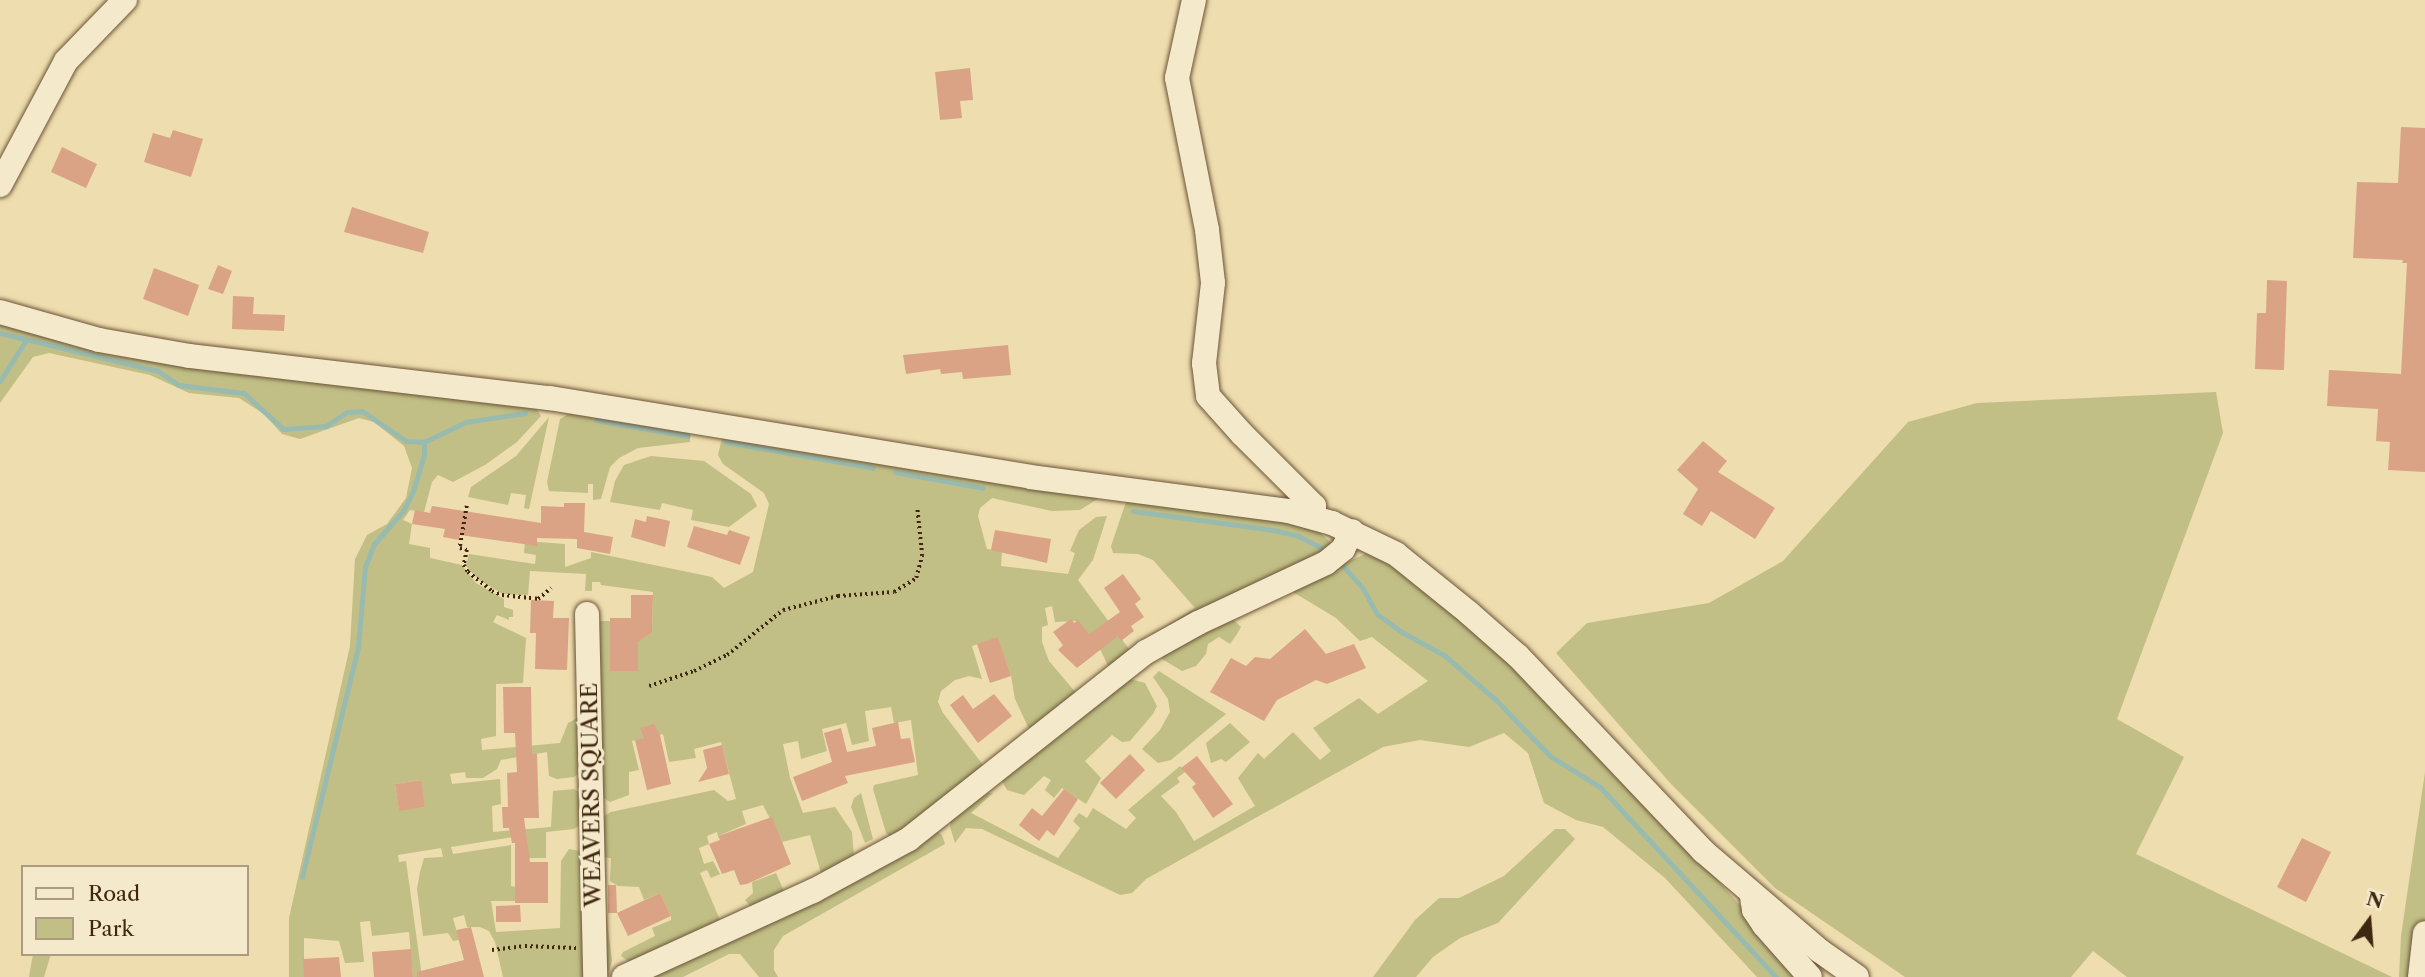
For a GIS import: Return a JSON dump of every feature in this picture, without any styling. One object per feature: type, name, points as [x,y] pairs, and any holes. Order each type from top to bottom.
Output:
[{"type":"street","points":[[0,185],[66,61],[125,0]]},
{"type":"street","points":[[1194,0],[1177,78],[1207,230],[1213,283],[1204,363],[1208,396],[1314,506],[1311,516]]},
{"type":"street","points":[[0,312],[99,340],[190,356],[550,398],[950,465],[1311,516],[1352,531],[1396,554],[1502,642],[1703,851],[1820,951],[1857,977]]},
{"type":"street","points":[[624,977],[813,891],[909,839],[1131,663],[1186,629],[1326,563],[1343,549],[1352,531]]},
{"type":"street","name":"WEAVERS SQUARE","points":[[587,614],[595,977]]},
{"type":"street","points":[[1754,895],[1751,902],[1759,918],[1810,977]]},
{"type":"street","points":[[2420,977],[2425,933]]},
{"type":"path","points":[[467,506],[460,548],[467,550],[464,565],[468,572],[492,592],[502,595],[538,599],[551,588]]},
{"type":"path","points":[[649,686],[694,671],[727,655],[783,610],[838,596],[894,592],[916,578],[922,556],[917,508]]},
{"type":"path","points":[[492,950],[525,946],[585,948]]},
{"type":"green space","points":[[0,321],[534,405],[541,416],[517,442],[485,465],[453,482],[438,475],[432,482],[424,512],[410,510],[403,520],[412,524],[409,544],[430,548],[430,558],[462,565],[476,583],[504,599],[504,607],[513,610],[513,617],[509,617],[509,620],[497,615],[493,622],[526,638],[523,683],[496,684],[496,736],[481,739],[482,750],[560,743],[568,723],[583,715],[584,770],[574,777],[557,779],[549,776],[547,752],[501,760],[497,769],[483,778],[466,778],[465,772],[450,774],[452,784],[500,779],[501,804],[492,806],[493,832],[551,827],[553,791],[574,789],[584,795],[585,822],[574,829],[546,832],[546,858],[528,858],[526,835],[451,847],[453,854],[511,845],[511,886],[523,888],[523,901],[491,901],[496,932],[560,928],[561,861],[569,849],[586,852],[585,977],[503,977],[495,942],[489,931],[480,927],[467,927],[464,915],[453,918],[459,940],[453,941],[448,933],[423,936],[417,889],[420,872],[424,858],[443,857],[441,848],[398,855],[399,862],[406,861],[422,977],[413,977],[409,932],[372,936],[370,921],[360,922],[364,962],[345,963],[339,941],[304,938],[304,977],[289,977],[289,918],[350,646],[355,559],[367,535],[387,524],[406,498],[412,468],[404,446],[374,422],[359,418],[300,439],[282,434],[264,414],[239,398],[189,393],[150,375],[49,353],[33,357],[0,403]],"holes":[[[420,780],[425,807],[399,810],[395,784]]]},
{"type":"green space","points":[[2216,392],[2223,433],[2117,719],[2184,757],[2136,854],[2392,977],[2127,977],[2093,951],[2071,977],[1905,977],[1775,888],[1671,784],[1556,653],[1587,623],[1709,603],[1783,561],[1908,422],[1977,403]]},
{"type":"green space","points":[[574,411],[690,430],[690,442],[638,448],[619,458],[610,467],[601,499],[593,500],[593,484],[588,484],[588,493],[549,491],[547,482],[560,419]]},
{"type":"green space","points":[[549,417],[529,509],[524,508],[526,495],[511,493],[508,505],[468,497],[471,487],[516,456]]},
{"type":"green space","points":[[722,438],[1099,498],[1080,510],[1052,511],[992,498],[980,508],[978,516],[987,549],[1002,551],[1001,566],[1068,574],[1075,553],[1070,551],[1079,530],[1096,517],[1107,516],[1093,560],[1078,580],[1129,649],[1195,608],[1153,560],[1138,554],[1113,553],[1111,546],[1127,499],[1263,517],[1316,529],[1331,543],[1329,549],[1110,670],[1101,651],[1078,621],[1055,622],[1052,606],[1045,608],[1048,625],[1042,627],[1042,642],[1049,661],[1077,694],[1034,732],[1028,727],[1015,699],[1011,676],[998,638],[972,646],[982,679],[969,676],[955,680],[941,691],[938,702],[943,713],[987,770],[894,840],[886,833],[873,789],[874,785],[918,775],[911,720],[894,723],[891,707],[865,711],[869,741],[852,745],[846,723],[822,729],[827,751],[801,759],[798,741],[783,744],[790,778],[803,813],[835,807],[852,832],[854,857],[821,873],[810,835],[782,842],[763,805],[742,811],[746,824],[718,836],[717,832],[707,836],[709,844],[699,848],[704,864],[713,861],[720,874],[711,878],[707,870],[700,873],[720,920],[736,912],[731,922],[634,965],[621,956],[623,952],[655,936],[652,928],[671,920],[671,916],[660,893],[644,900],[639,887],[618,886],[610,881],[611,858],[599,857],[612,961],[609,971],[603,974],[596,820],[611,812],[714,790],[728,801],[736,799],[721,742],[694,749],[696,758],[669,762],[663,734],[632,741],[639,770],[629,772],[629,795],[610,802],[598,794],[596,621],[610,621],[610,670],[638,671],[638,642],[652,633],[653,592],[601,585],[600,582],[592,582],[592,591],[585,591],[586,574],[530,571],[528,595],[503,594],[479,580],[466,566],[469,554],[535,564],[536,555],[524,553],[525,541],[565,544],[565,567],[591,558],[591,552],[712,577],[724,588],[753,572],[769,504],[764,493],[723,464],[718,455]]},
{"type":"green space","points":[[651,456],[704,461],[751,494],[757,506],[729,527],[691,520],[693,510],[662,503],[660,510],[610,502],[615,481],[624,465]]},
{"type":"green space","points":[[1367,553],[1379,553],[1499,646],[1670,826],[1803,977],[1757,977],[1665,878],[1603,827],[1576,820],[1544,803],[1528,753],[1504,733],[1469,747],[1420,740],[1383,747],[1146,879],[1132,893],[1120,895],[982,829],[966,828],[955,843],[950,827],[952,817],[987,793],[993,793],[971,813],[1058,858],[1080,828],[1073,821],[1079,813],[1087,818],[1093,808],[1126,829],[1136,818],[1128,810],[1180,766],[1185,772],[1177,778],[1180,782],[1161,796],[1176,812],[1194,841],[1255,806],[1238,778],[1258,753],[1264,759],[1293,732],[1320,760],[1331,751],[1313,728],[1359,698],[1378,714],[1428,681],[1372,637],[1360,641],[1336,618],[1288,589]]},
{"type":"green space","points":[[1230,616],[1241,627],[1237,634],[1230,644],[1219,637],[1208,644],[1206,654],[1196,666],[1182,671],[1162,659],[1163,654]]},
{"type":"green space","points":[[1159,671],[1226,714],[1171,760],[1158,763],[1142,749],[1160,730],[1170,712],[1168,699],[1153,677]]},
{"type":"green space","points":[[1130,679],[1145,683],[1157,706],[1130,741],[1122,742],[1112,735],[1085,761],[1101,778],[1086,804],[1062,788],[1054,798],[1045,790],[1051,780],[1044,776],[1024,795],[1007,790],[1001,779]]},
{"type":"green space","points":[[1230,723],[1250,742],[1226,762],[1221,759],[1211,763],[1206,743]]},
{"type":"green space","points":[[2425,772],[2425,977],[2399,977],[2401,936]]},
{"type":"green space","points":[[861,793],[873,839],[865,843],[851,807],[854,798]]},
{"type":"green space","points":[[1555,829],[1565,829],[1575,839],[1498,923],[1460,938],[1433,957],[1416,977],[1373,977],[1415,920],[1439,898],[1459,898],[1504,876]]},
{"type":"green space","points":[[936,831],[942,835],[945,844],[783,936],[774,950],[774,970],[778,977],[759,977],[740,954],[729,954],[683,977],[643,977]]},
{"type":"green space","points":[[776,873],[784,891],[752,908],[745,900],[753,893],[752,882]]},
{"type":"green space","points":[[33,956],[50,956],[44,977],[29,977]]},
{"type":"building","points":[[970,68],[973,100],[960,101],[962,118],[940,120],[935,72]]},
{"type":"building","points":[[2401,127],[2425,128],[2425,472],[2388,470],[2390,442],[2376,441],[2378,409],[2327,406],[2329,370],[2401,374],[2407,263],[2402,263],[2403,260],[2353,258],[2357,182],[2398,183]]},
{"type":"building","points":[[173,130],[203,139],[191,177],[144,162],[153,133],[170,138]]},
{"type":"building","points":[[62,147],[97,164],[86,188],[51,172]]},
{"type":"building","points":[[352,207],[429,232],[423,253],[344,232]]},
{"type":"building","points":[[218,265],[232,271],[223,294],[208,289]]},
{"type":"building","points":[[154,268],[199,285],[188,316],[143,299]]},
{"type":"building","points":[[2267,280],[2287,281],[2284,370],[2255,369],[2257,313],[2266,313]]},
{"type":"building","points":[[233,296],[254,297],[253,314],[285,315],[284,331],[232,329]]},
{"type":"building","points":[[1008,345],[1011,375],[963,379],[962,372],[941,374],[940,369],[906,374],[903,355]]},
{"type":"building","points":[[1703,441],[1727,461],[1718,472],[1775,508],[1755,539],[1711,511],[1702,526],[1683,514],[1698,489],[1677,470]]},
{"type":"building","points":[[564,503],[585,503],[584,532],[613,537],[610,554],[577,548],[577,539],[537,538],[537,546],[460,535],[459,540],[443,537],[445,529],[412,524],[415,510],[430,513],[432,506],[541,523],[541,506],[564,507]]},
{"type":"building","points":[[647,516],[670,521],[665,547],[631,537],[635,519],[646,522]]},
{"type":"building","points":[[694,526],[727,535],[729,530],[750,537],[740,565],[687,547]]},
{"type":"building","points":[[995,530],[1051,539],[1047,563],[991,550]]},
{"type":"building","points":[[1123,574],[1141,599],[1135,604],[1144,617],[1131,626],[1134,631],[1121,641],[1118,636],[1077,668],[1058,650],[1063,645],[1053,632],[1071,619],[1074,623],[1078,620],[1089,634],[1120,612],[1104,588]]},
{"type":"building","points":[[631,595],[653,595],[652,633],[638,642],[638,671],[610,671],[610,618],[631,618]]},
{"type":"building","points":[[531,600],[554,601],[553,618],[569,618],[567,670],[535,669],[536,633],[530,633]]},
{"type":"building","points":[[1305,629],[1326,654],[1354,644],[1366,668],[1327,684],[1316,680],[1277,700],[1264,721],[1210,692],[1231,658],[1246,666],[1255,657],[1270,659]]},
{"type":"building","points":[[998,637],[1011,676],[990,683],[977,644]]},
{"type":"building","points":[[503,687],[531,687],[532,754],[537,754],[539,818],[524,818],[530,862],[548,862],[548,903],[515,903],[515,843],[512,843],[509,828],[503,828],[502,807],[508,807],[507,773],[517,772],[515,733],[504,733]]},
{"type":"building","points":[[994,694],[1012,716],[978,743],[950,705],[963,695],[973,709]]},
{"type":"building","points":[[898,722],[901,739],[910,738],[915,762],[845,776],[848,783],[802,801],[793,777],[832,762],[824,733],[841,728],[847,752],[876,746],[872,728]]},
{"type":"building","points":[[654,724],[660,735],[671,784],[647,790],[635,740],[644,738],[640,728]]},
{"type":"building","points":[[722,745],[729,774],[698,782],[707,768],[703,750]]},
{"type":"building","points":[[1130,754],[1145,770],[1116,799],[1100,783]]},
{"type":"building","points":[[1197,756],[1233,804],[1213,818],[1192,787],[1196,784],[1181,768]]},
{"type":"building","points":[[421,780],[425,807],[399,811],[395,784]]},
{"type":"building","points":[[1064,789],[1078,799],[1054,836],[1047,830],[1039,841],[1019,825],[1032,808],[1042,816]]},
{"type":"building","points":[[772,817],[791,864],[747,884],[740,885],[734,870],[722,874],[709,844],[720,840],[718,836]]},
{"type":"building","points":[[2302,838],[2331,852],[2306,902],[2277,887]]},
{"type":"building","points":[[608,885],[616,885],[617,913],[608,913]]},
{"type":"building","points":[[660,893],[671,916],[628,936],[617,913]]},
{"type":"building","points":[[520,905],[521,922],[496,922],[496,906]]},
{"type":"building","points":[[471,927],[484,977],[417,977],[417,972],[464,960],[456,930]]},
{"type":"building","points":[[411,949],[413,977],[374,977],[372,952]]},
{"type":"building","points":[[339,957],[341,977],[304,977],[303,959]]},
{"type":"waterway","points":[[0,333],[158,371],[179,385],[244,393],[283,429],[326,426],[347,412],[362,411],[406,441],[424,442],[466,422],[525,413]]},
{"type":"waterway","points":[[0,381],[26,340]]},
{"type":"waterway","points":[[596,420],[688,436]]},
{"type":"waterway","points":[[302,877],[358,647],[365,567],[374,544],[403,511],[413,491],[424,454],[424,442]]},
{"type":"waterway","points":[[726,442],[873,468]]},
{"type":"waterway","points":[[895,472],[983,488]]},
{"type":"waterway","points":[[1133,511],[1273,530],[1298,536],[1325,550]]},
{"type":"waterway","points":[[1343,566],[1362,587],[1377,614],[1400,631],[1444,655],[1496,700],[1550,756],[1600,787],[1776,977]]}]
